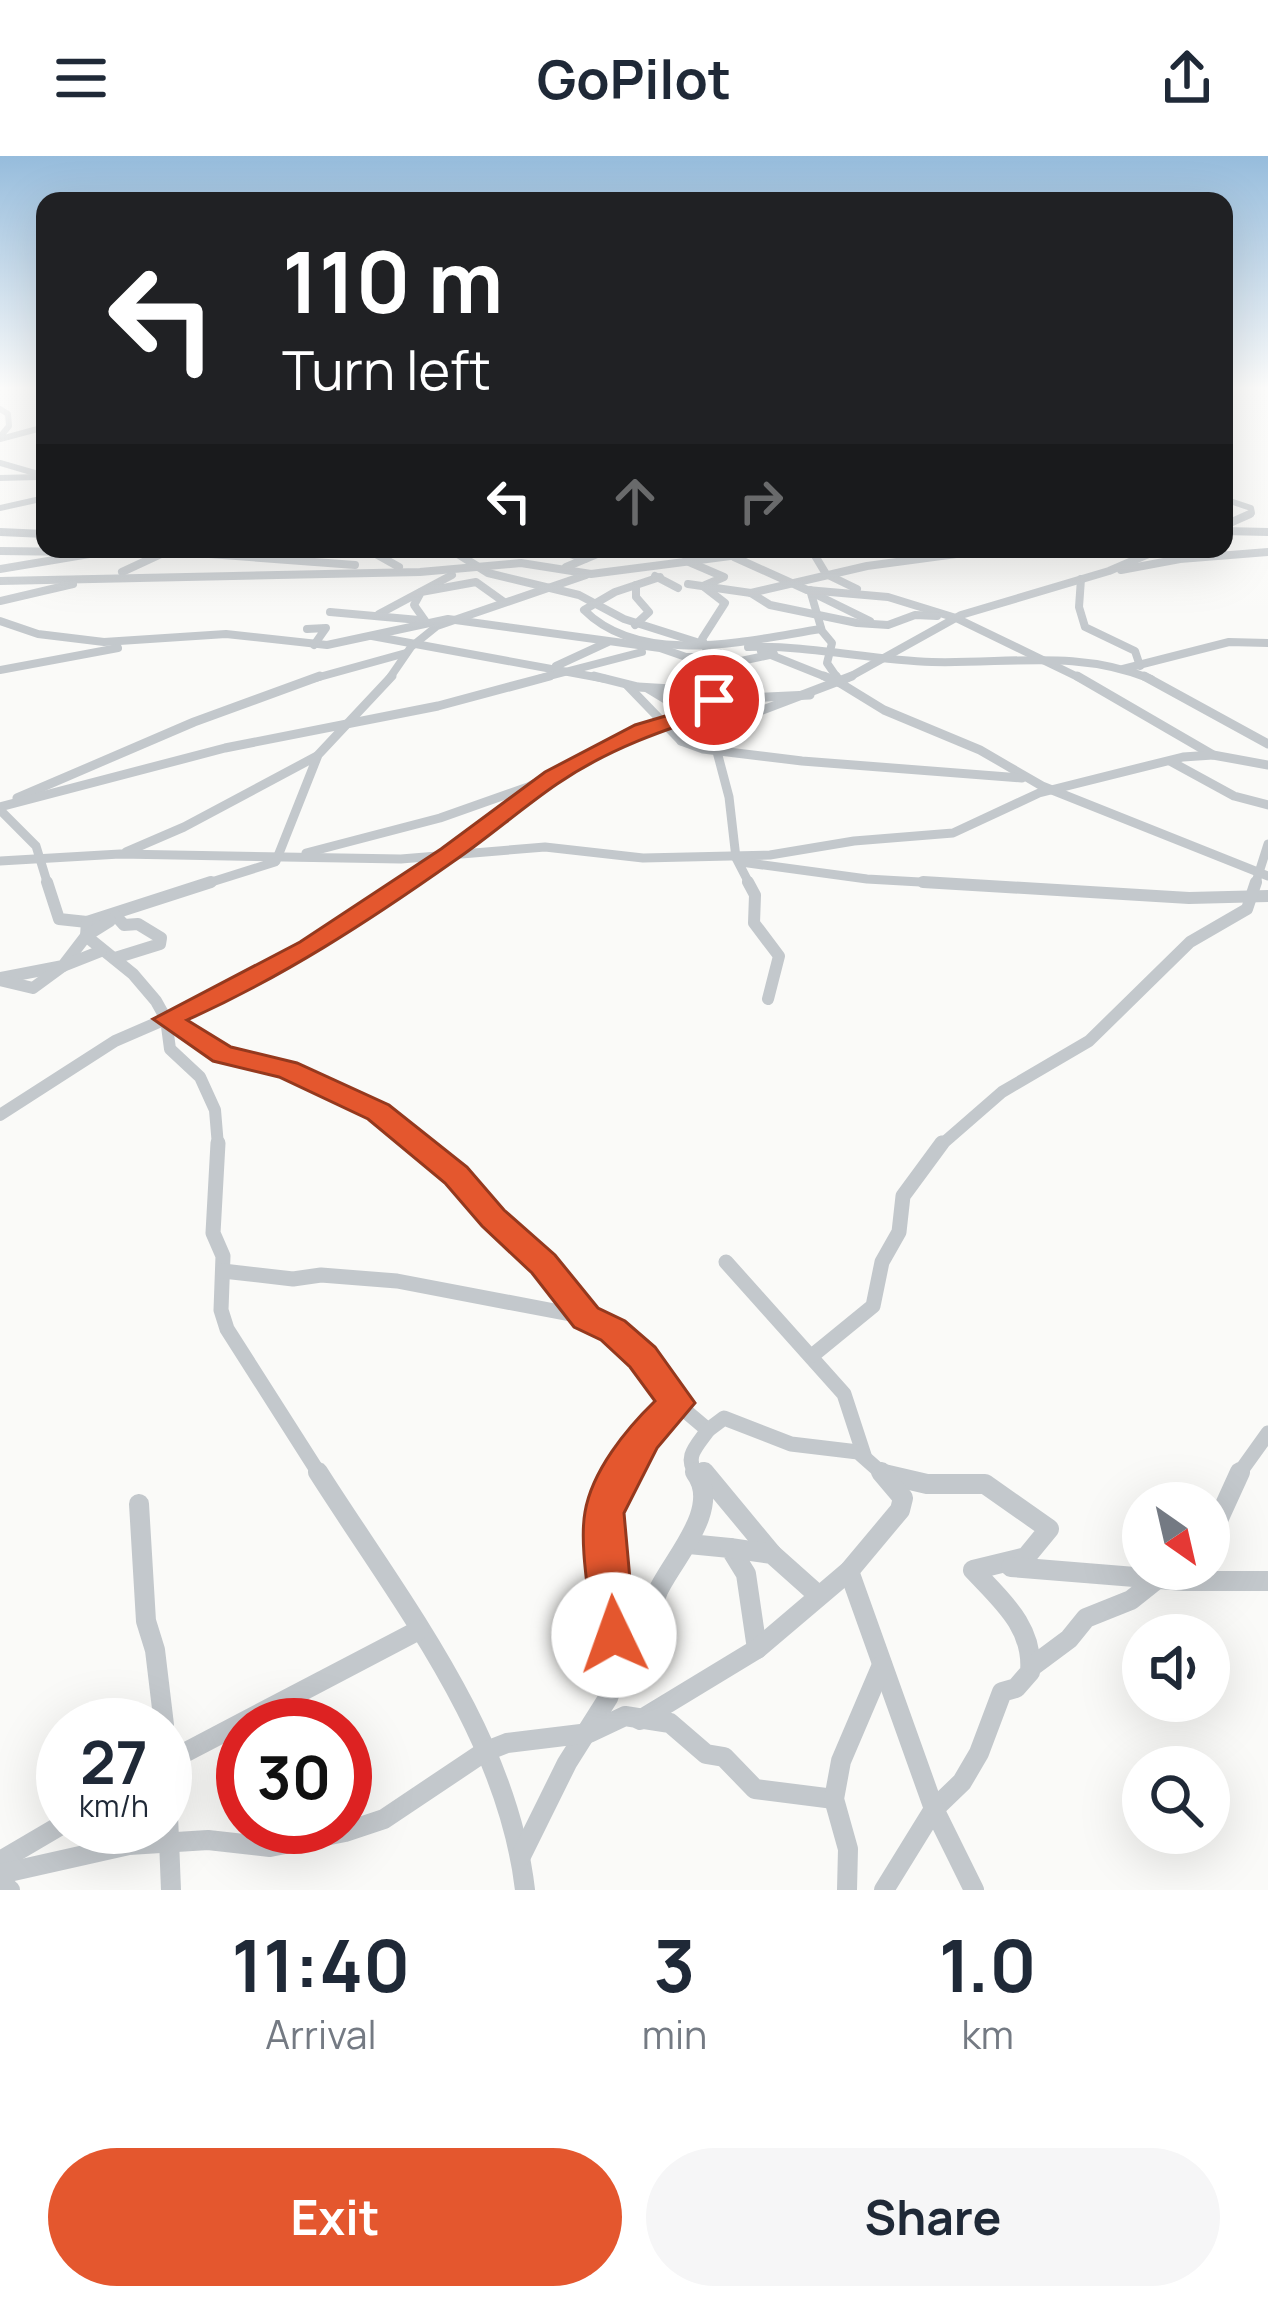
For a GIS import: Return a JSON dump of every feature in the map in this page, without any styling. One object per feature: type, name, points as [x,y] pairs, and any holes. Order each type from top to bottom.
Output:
[{"type":"street","points":[[0,478],[36,477]]},
{"type":"street","points":[[2,509],[36,500]]},
{"type":"street","points":[[1233,502],[1251,508],[1252,513],[1233,523]]},
{"type":"street","points":[[2,509],[19,515]]},
{"type":"street","points":[[1233,527],[1267,530]]},
{"type":"street","points":[[0,532],[36,531]]},
{"type":"street","points":[[0,550],[36,552]]},
{"type":"street","points":[[1233,555],[1268,552]]},
{"type":"street","points":[[0,569],[69,558]]},
{"type":"street","points":[[0,601],[132,569],[157,558]]},
{"type":"street","points":[[270,558],[386,570]]},
{"type":"street","points":[[383,558],[405,570]]},
{"type":"street","points":[[378,614],[421,592],[467,558]]},
{"type":"street","points":[[469,558],[520,584],[546,586],[596,602],[637,624],[688,636],[726,657],[752,661],[824,633]]},
{"type":"street","points":[[538,564],[546,558]]},
{"type":"street","points":[[687,558],[770,605],[875,624],[895,625],[916,615],[956,618]]},
{"type":"street","points":[[281,858],[290,817],[318,755],[340,726],[397,672],[406,652],[430,629],[587,574],[718,558]]},
{"type":"street","points":[[737,558],[875,624]]},
{"type":"street","points":[[816,558],[826,574],[956,618],[1040,657],[1213,754],[1268,765]]},
{"type":"street","points":[[723,607],[784,582],[933,558]]},
{"type":"street","points":[[1109,572],[1140,558]]},
{"type":"street","points":[[681,741],[840,682],[956,618],[1081,579],[1193,558]]},
{"type":"street","points":[[564,568],[585,559]]},
{"type":"street","points":[[419,579],[538,564],[587,574]]},
{"type":"street","points":[[645,567],[683,586],[751,593]]},
{"type":"street","points":[[0,581],[448,572]]},
{"type":"street","points":[[724,577],[705,584],[724,598],[698,666],[717,707],[717,751],[737,860],[755,895],[754,923],[779,956],[768,999]]},
{"type":"street","points":[[659,578],[584,608],[587,615],[623,633],[673,646],[706,647]]},
{"type":"street","points":[[1081,579],[1079,607],[1085,626],[1135,651],[1140,666]]},
{"type":"street","points":[[421,592],[476,582],[505,602]]},
{"type":"street","points":[[477,695],[554,667],[637,624],[650,611],[636,597],[636,585]]},
{"type":"street","points":[[811,591],[882,596]]},
{"type":"street","points":[[811,591],[824,633],[832,643],[827,663],[840,682]]},
{"type":"street","points":[[421,592],[414,605],[426,622]]},
{"type":"street","points":[[330,612],[426,622]]},
{"type":"street","points":[[0,670],[143,642],[226,634],[314,645],[453,620],[686,656],[726,643],[824,633]]},
{"type":"street","points":[[0,621],[52,637],[143,642]]},
{"type":"street","points":[[307,629],[323,626],[328,630],[314,645]]},
{"type":"street","points":[[371,635],[647,688],[810,695]]},
{"type":"street","points":[[726,643],[830,648],[961,663],[1040,657],[1092,660],[1122,669],[1268,744]]},
{"type":"street","points":[[1122,669],[1229,643],[1268,643]]},
{"type":"street","points":[[0,808],[225,748],[477,695],[673,646]]},
{"type":"street","points":[[748,646],[840,682],[884,710],[980,750],[1028,780]]},
{"type":"street","points":[[0,808],[207,717],[327,674],[406,652]]},
{"type":"street","points":[[627,685],[681,741],[717,751],[938,773],[999,773],[1028,780],[1264,874]]},
{"type":"street","points":[[647,688],[680,709],[704,712],[718,726]]},
{"type":"street","points":[[0,1115],[85,1057],[242,986],[309,947],[449,854],[552,777],[623,738],[758,696]]},
{"type":"street","points":[[737,860],[953,833],[1052,790],[1213,754]]},
{"type":"street","points":[[120,854],[184,827],[318,755]]},
{"type":"street","points":[[1170,761],[1234,796],[1268,805]]},
{"type":"street","points":[[64,966],[87,929],[118,914],[281,858],[433,820],[552,777]]},
{"type":"street","points":[[0,808],[28,834],[59,920],[87,929],[166,1019],[223,1054],[287,1069],[379,1112],[456,1175],[493,1218],[544,1264],[586,1317]]},
{"type":"street","points":[[813,1355],[873,1306],[882,1262],[899,1232],[904,1196],[930,1154],[972,1113],[1089,1041],[1190,942],[1247,909],[1264,874],[1268,844]]},
{"type":"street","points":[[0,861],[120,854],[401,859],[545,847],[607,856],[737,860],[867,879],[1189,898],[1268,896]]},
{"type":"street","points":[[0,979],[108,955],[141,953],[160,944],[161,938],[138,924],[124,925],[118,914]]},
{"type":"street","points":[[166,1019],[170,1049],[200,1078],[214,1110],[218,1140],[213,1233],[223,1256],[221,1310],[227,1329],[468,1707],[521,1856],[526,1890]]},
{"type":"street","points":[[640,1720],[758,1649],[849,1570],[900,1510],[903,1498],[865,1456],[844,1394],[726,1262]]},
{"type":"street","points":[[223,1271],[293,1279],[321,1275],[397,1281],[586,1317],[613,1330],[642,1357],[677,1403],[708,1430]]},
{"type":"street","points":[[616,1674],[604,1513],[617,1480],[644,1436],[677,1403]]},
{"type":"street","points":[[521,1856],[616,1674],[643,1643],[656,1597],[672,1564],[689,1544],[702,1500],[690,1455],[708,1430],[724,1418],[743,1419],[764,1437],[865,1456]]},
{"type":"street","points":[[1230,1493],[1268,1433]]},
{"type":"street","points":[[690,1455],[772,1554],[818,1595]]},
{"type":"street","points":[[878,1473],[927,1484],[986,1484],[999,1497],[1021,1504],[1049,1529],[1030,1556],[1010,1567]]},
{"type":"street","points":[[139,1504],[146,1621],[161,1698]]},
{"type":"street","points":[[689,1544],[772,1554]]},
{"type":"street","points":[[730,1549],[746,1574],[758,1649]]},
{"type":"street","points":[[849,1570],[934,1809],[974,1890]]},
{"type":"street","points":[[1034,1665],[1011,1608],[973,1570],[1122,1572]]},
{"type":"street","points":[[1230,1578],[1268,1581]]},
{"type":"street","points":[[884,1890],[934,1809],[962,1782],[979,1753],[1002,1692],[1023,1687],[1034,1665],[1069,1639],[1086,1618],[1131,1600],[1143,1590]]},
{"type":"street","points":[[192,1742],[419,1630]]},
{"type":"street","points":[[847,1890],[848,1849],[834,1799],[842,1761],[882,1664]]},
{"type":"street","points":[[192,1842],[270,1847],[345,1832],[384,1819],[484,1751],[506,1743],[589,1732],[625,1716],[670,1724],[706,1754],[724,1757],[755,1789],[834,1799]]},
{"type":"street","points":[[0,1861],[36,1840]]},
{"type":"street","points":[[0,1874],[89,1854]]},
{"type":"street","points":[[167,1854],[171,1890]]},
{"type":"street","points":[[0,1889],[10,1890]]},
{"type":"route","points":[[614,1635],[604,1513],[629,1458],[677,1403],[642,1357],[613,1330],[586,1317],[544,1264],[493,1218],[456,1175],[379,1112],[287,1069],[223,1054],[166,1019],[242,986],[309,947],[449,854],[552,777],[642,729],[717,707],[714,700]]}]
